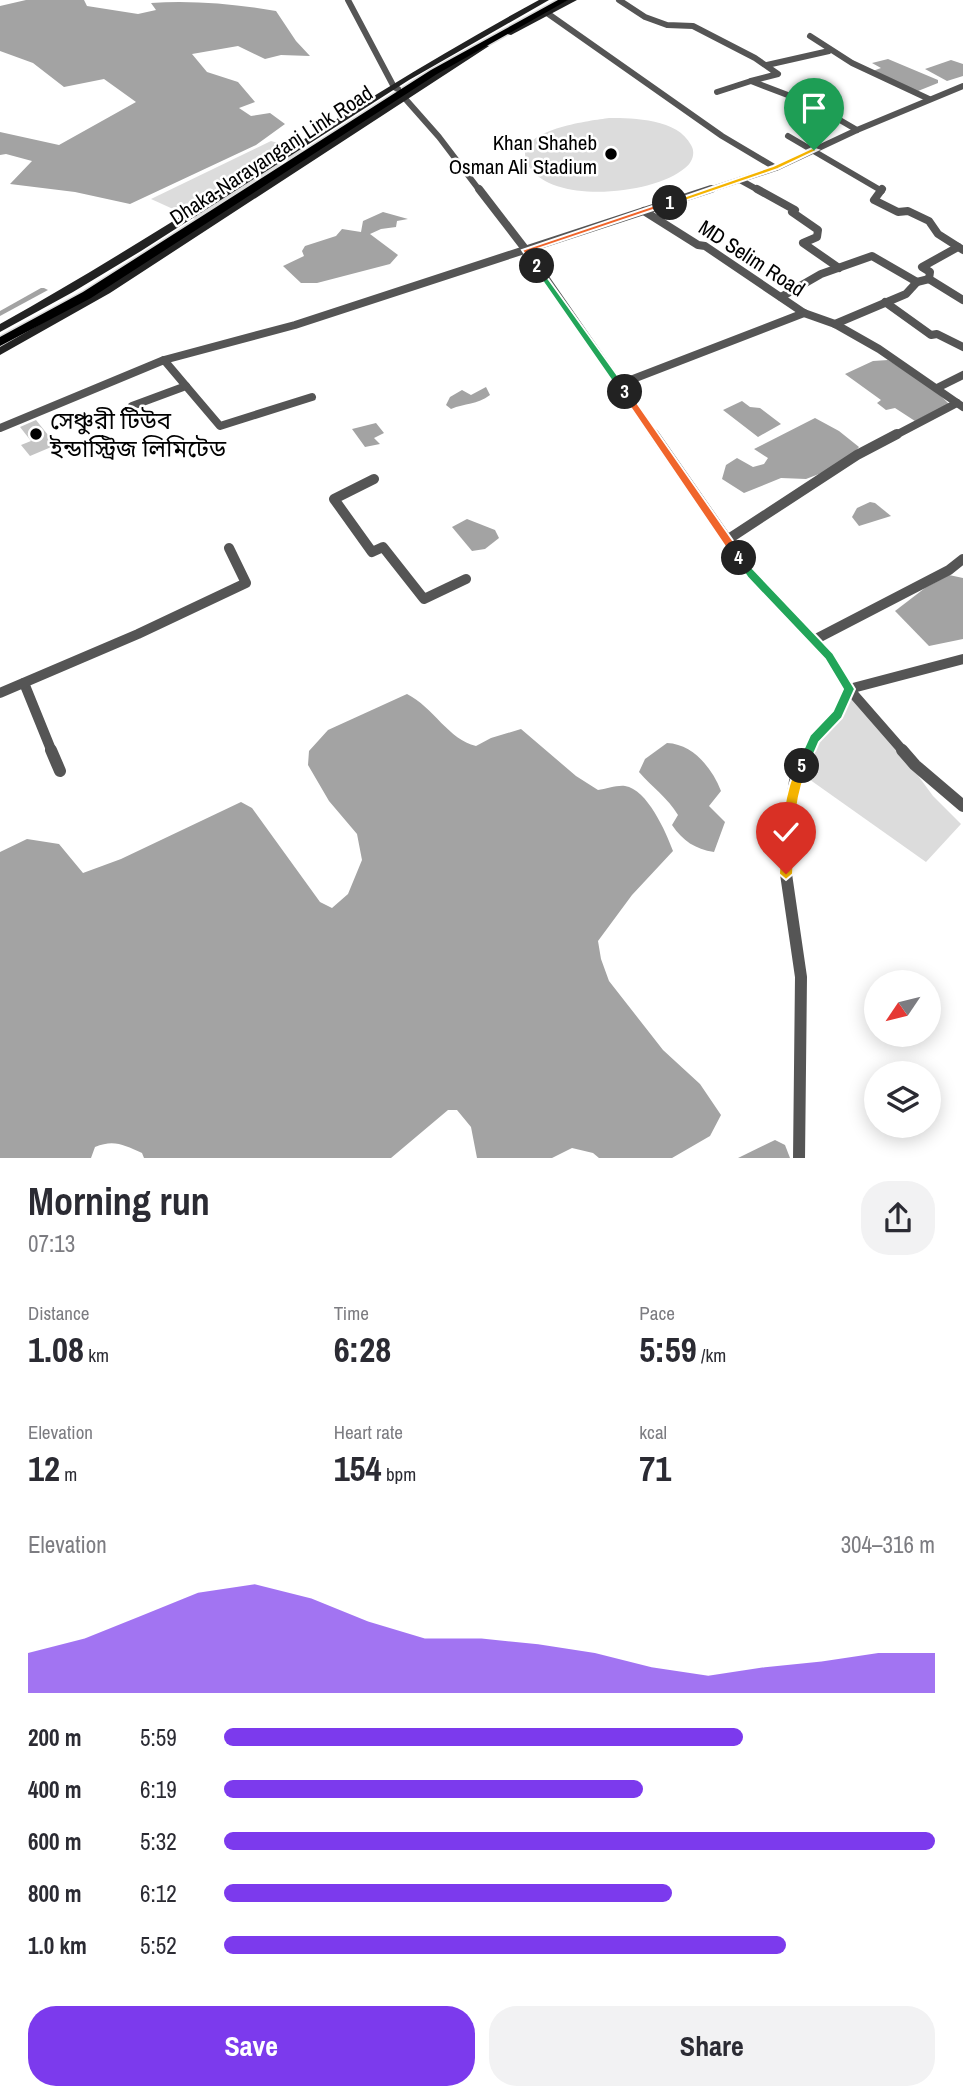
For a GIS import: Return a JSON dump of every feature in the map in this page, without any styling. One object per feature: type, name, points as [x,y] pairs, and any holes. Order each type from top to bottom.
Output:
[{"type":"main road","name":"Dhaka-Narayanganj Link Road","points":[[0,342],[87,295],[500,27],[553,0]]},
{"type":"main road","name":"Dhaka-Narayanganj Link Road","points":[[0,335],[102,279],[400,92],[564,0]]},
{"type":"street","points":[[348,0],[400,92],[439,137],[526,250],[752,575],[829,656],[849,689],[915,765],[963,806]]},
{"type":"street","points":[[0,352],[106,291],[400,92],[453,49],[545,0]]},
{"type":"street","points":[[0,329],[94,276],[400,92],[573,0]]},
{"type":"street","points":[[619,0],[645,18],[667,25],[689,24],[767,65],[778,75],[717,92]]},
{"type":"street","points":[[547,13],[722,136],[776,168]]},
{"type":"street","points":[[810,36],[829,51],[873,76],[929,99]]},
{"type":"street","points":[[767,65],[829,51]]},
{"type":"street","points":[[751,81],[814,105],[857,130]]},
{"type":"street","points":[[0,428],[164,360],[295,325],[776,168],[857,130],[963,86]]},
{"type":"street","points":[[788,136],[881,188],[883,190],[874,200],[898,212],[908,211],[929,221],[937,234],[960,249]]},
{"type":"street","points":[[740,180],[795,210],[792,212],[818,230],[817,237],[803,243],[839,268]]},
{"type":"street","name":"MD Selim Road","points":[[644,211],[698,245],[705,246],[804,313],[835,324],[960,405]]},
{"type":"street","points":[[929,279],[930,272],[922,267],[960,249]]},
{"type":"street","points":[[780,297],[821,274],[872,256],[917,282]]},
{"type":"street","points":[[835,324],[906,294],[917,282],[929,279],[963,300]]},
{"type":"street","points":[[885,302],[931,335],[937,334],[963,347]]},
{"type":"street","points":[[620,384],[804,313]]},
{"type":"street","points":[[164,360],[220,426],[312,397]]},
{"type":"street","points":[[937,388],[963,375]]},
{"type":"street","points":[[132,407],[186,386]]},
{"type":"street","points":[[727,540],[857,456],[960,405]]},
{"type":"street","points":[[374,479],[334,499],[372,552],[383,547],[424,599],[466,579]]},
{"type":"street","points":[[0,693],[138,635],[246,583],[229,548]]},
{"type":"street","points":[[814,640],[949,570],[963,559]]},
{"type":"street","points":[[849,689],[963,659]]},
{"type":"street","points":[[23,683],[60,771]]},
{"type":"street","points":[[799,1158],[801,977],[786,874],[789,821],[795,781],[815,739],[838,715],[849,689]]},
{"type":"shaded area","points":[[26,0],[84,0],[87,6],[138,14],[156,10],[151,3],[166,2],[214,3],[276,11],[296,41],[310,56],[281,55],[265,59],[238,46],[192,54],[207,72],[238,82],[255,102],[239,108],[251,116],[270,113],[285,124],[256,145],[130,204],[75,192],[10,184],[32,161],[0,155],[0,132],[59,145],[136,102],[104,79],[64,87],[33,63],[0,51],[0,6]]},
{"type":"shaded area","points":[[888,59],[938,80],[938,83],[918,91],[870,72],[881,68],[872,63]]},
{"type":"shaded area","points":[[951,60],[963,64],[963,76],[947,81],[925,69]]},
{"type":"shaded area","points":[[609,118],[654,122],[676,130],[685,136],[691,145],[691,161],[671,177],[652,184],[606,192],[561,187],[543,180],[530,168],[525,155],[528,145],[538,137],[568,125]]},
{"type":"shaded area","points":[[271,141],[303,150],[195,219],[151,199]]},
{"type":"shaded area","points":[[383,212],[408,219],[397,221],[396,227],[370,234],[398,255],[390,264],[317,283],[301,283],[283,266],[304,256],[302,251],[305,246],[336,236],[342,229],[361,232],[363,221]]},
{"type":"shaded area","points":[[888,360],[935,390],[949,404],[915,421],[895,408],[886,410],[877,403],[881,400],[845,374],[873,361]]},
{"type":"shaded area","points":[[486,387],[490,395],[480,401],[451,409],[446,405],[450,397],[462,390],[471,395]]},
{"type":"shaded area","points":[[742,401],[750,407],[760,408],[781,424],[758,437],[723,410]]},
{"type":"shaded area","points":[[815,418],[839,431],[859,447],[850,458],[832,469],[806,479],[781,478],[744,493],[722,479],[726,465],[737,458],[753,467],[764,464],[768,458],[754,449]]},
{"type":"shaded area","points":[[376,423],[384,433],[374,438],[380,444],[365,447],[352,429]]},
{"type":"shaded area","points":[[870,502],[891,516],[859,526],[852,517],[857,508]]},
{"type":"shaded area","points":[[467,519],[495,530],[499,538],[485,549],[472,551],[452,527]]},
{"type":"shaded area","points":[[949,575],[963,578],[963,639],[929,646],[895,611],[925,588]]},
{"type":"shaded area","points":[[407,694],[466,743],[476,746],[491,738],[521,729],[576,776],[598,790],[622,786],[633,789],[655,812],[673,851],[632,895],[598,941],[601,959],[609,981],[663,1050],[700,1084],[721,1115],[710,1136],[672,1158],[599,1158],[593,1153],[572,1148],[552,1158],[477,1158],[471,1127],[457,1110],[448,1110],[391,1158],[144,1158],[142,1153],[113,1143],[95,1147],[91,1158],[0,1158],[0,852],[27,839],[59,844],[83,873],[121,859],[241,802],[252,808],[320,902],[332,908],[348,894],[362,860],[357,834],[329,801],[308,765],[309,751],[328,730]]},
{"type":"shaded area","points":[[847,694],[886,732],[933,796],[961,824],[926,862],[799,772]]},
{"type":"shaded area","points":[[667,743],[685,748],[700,759],[721,791],[709,806],[725,822],[714,852],[701,849],[681,836],[672,825],[678,815],[639,772],[645,759]]},
{"type":"shaded area","points":[[775,1140],[785,1145],[790,1158],[738,1158]]},
{"type":"building","name":"সেঞ্চুরী টিউব ইন্ডাস্ট্রিজ লিমিটেড","points":[[36,420],[56,445],[30,456],[21,445],[31,441],[20,427]]},
{"type":"waterway","points":[[0,314],[44,290]]},
{"type":"place","name":"Khan Shaheb Osman Ali Stadium","points":[[611,154]]},
{"type":"place","name":"সেঞ্চুরী টিউব ইন্ডাস্ট্রিজ লিমিটেড","points":[[36,434]]},
{"type":"route","points":[[786,874],[789,821],[795,781],[815,739],[838,715],[849,689],[829,656],[752,575],[526,250],[776,168],[814,150]]}]
